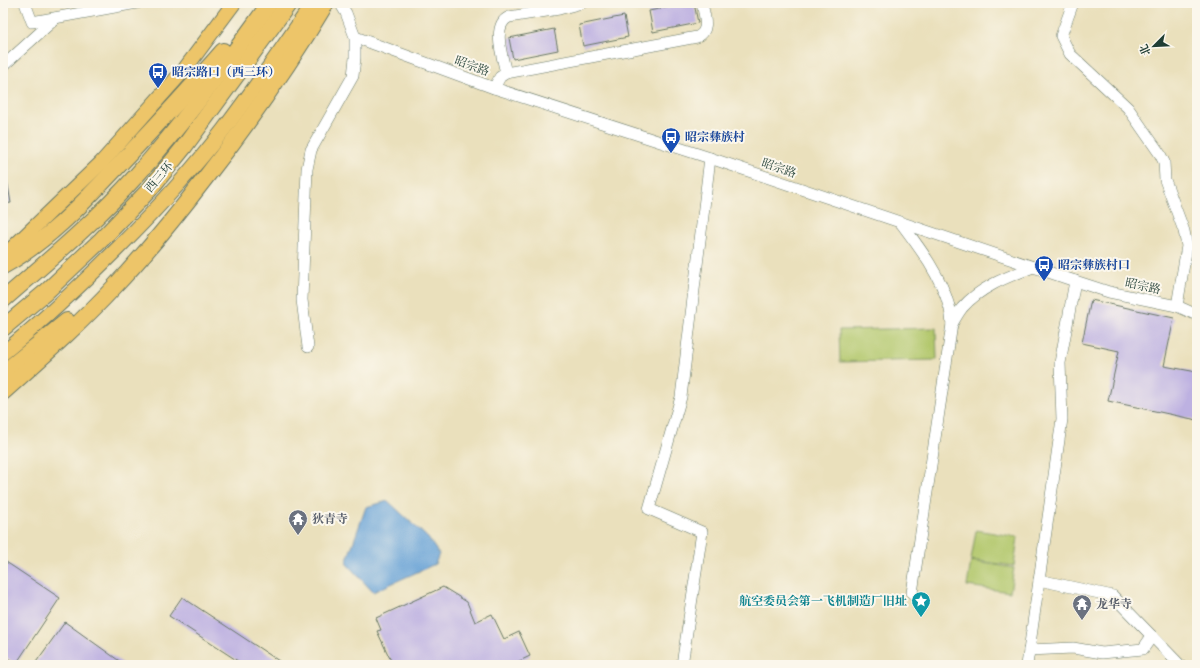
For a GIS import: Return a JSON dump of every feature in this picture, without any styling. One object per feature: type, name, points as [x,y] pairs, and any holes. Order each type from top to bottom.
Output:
[{"type":"highway","points":[[3,266],[31,248],[78,207],[160,122],[268,3]]},
{"type":"highway","name":"西三环","points":[[3,300],[87,226],[136,176],[170,136],[211,83],[268,3]]},
{"type":"highway","name":"西三环","points":[[3,328],[46,292],[101,240],[150,189],[184,148],[289,3]]},
{"type":"highway","points":[[3,392],[66,336],[115,286],[188,201],[247,123],[289,62],[326,3]]},
{"type":"highway","points":[[3,373],[133,265]]},
{"type":"main road","points":[[3,257],[101,163],[184,70],[234,3]]},
{"type":"main road","points":[[3,353],[69,296],[138,228],[178,185],[223,131],[313,3]]},
{"type":"street","points":[[25,3],[32,22],[137,3]]},
{"type":"street","points":[[308,347],[302,300],[307,169],[311,150],[353,76],[355,58],[355,37],[346,13],[340,3]]},
{"type":"street","points":[[506,73],[499,37],[500,27],[505,19],[509,17],[560,9],[582,3]]},
{"type":"street","points":[[494,88],[500,77],[506,73],[697,37],[704,32],[706,26],[702,3]]},
{"type":"street","points":[[1073,3],[1061,36],[1070,54],[1128,108],[1164,162],[1165,180],[1184,231],[1187,246],[1177,306]]},
{"type":"street","points":[[3,66],[57,18]]},
{"type":"street","name":"昭宗路","points":[[355,37],[494,88],[710,158],[1075,281],[1109,292],[1177,306],[1197,315]]},
{"type":"street","points":[[682,665],[702,532],[649,509],[681,397],[710,158]]},
{"type":"street","points":[[901,223],[926,259],[942,289],[949,306],[952,324],[912,592]]},
{"type":"street","points":[[952,324],[962,308],[974,296],[988,286],[1033,267]]},
{"type":"street","points":[[1027,665],[1062,419],[1060,363],[1075,281]]},
{"type":"street","points":[[1039,580],[1113,596],[1180,665]]},
{"type":"street","points":[[1029,650],[1073,648],[1102,653],[1143,649],[1152,636]]},
{"type":"green space","points":[[936,328],[937,360],[840,362],[839,330]]},
{"type":"green space","points":[[976,530],[1018,537],[1014,566],[971,560]]},
{"type":"green space","points":[[971,561],[1014,568],[1010,592],[967,586]]},
{"type":"water","points":[[388,501],[428,538],[439,554],[435,564],[373,592],[346,563],[366,507]]},
{"type":"building","points":[[694,3],[698,23],[653,32],[649,11]]},
{"type":"building","points":[[624,16],[628,37],[583,46],[579,25]]},
{"type":"building","points":[[554,29],[558,50],[513,59],[509,38]]},
{"type":"building","points":[[3,180],[7,180],[11,203],[3,204]]},
{"type":"building","points":[[1091,300],[1174,318],[1164,366],[1197,372],[1197,420],[1108,401],[1119,351],[1082,343]]},
{"type":"building","points":[[3,560],[60,598],[16,664],[3,655]]},
{"type":"building","points":[[443,587],[467,602],[475,622],[492,614],[504,639],[519,632],[530,656],[511,665],[393,665],[377,631],[381,630],[376,618]]},
{"type":"building","points":[[182,597],[285,665],[244,665],[169,616]]},
{"type":"building","points":[[65,622],[125,665],[34,665]]},
{"type":"place","name":"昭宗路口（西三环）","points":[[158,89]]},
{"type":"place","name":"昭宗彝族村","points":[[671,154]]},
{"type":"place","name":"昭宗彝族村口","points":[[1044,282]]},
{"type":"place","name":"狄青寺","points":[[298,536]]},
{"type":"place","name":"航空委员会第一飞机制造厂旧址","points":[[921,618]]},
{"type":"place","name":"龙华寺","points":[[1082,621]]}]
